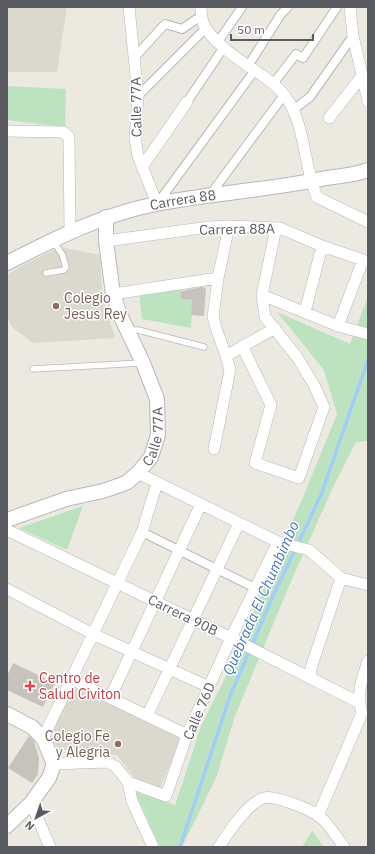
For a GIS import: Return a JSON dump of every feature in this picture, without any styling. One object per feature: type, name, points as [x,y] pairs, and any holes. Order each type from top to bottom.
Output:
[{"type":"street","name":"Calle 77A","points":[[129,7],[138,96],[135,138],[138,156],[157,204]]},
{"type":"street","points":[[142,166],[187,102],[242,7]]},
{"type":"street","points":[[157,204],[251,68],[281,14],[288,7]]},
{"type":"street","points":[[273,84],[296,54],[303,58],[337,7]]},
{"type":"street","points":[[350,7],[353,36],[368,100]]},
{"type":"street","points":[[134,58],[165,24],[182,29],[201,12],[206,28],[221,44],[273,84],[284,95],[293,110],[300,129],[310,182],[317,197],[368,222]]},
{"type":"street","points":[[138,96],[206,28]]},
{"type":"street","points":[[293,110],[310,97],[353,36]]},
{"type":"street","points":[[329,118],[362,76]]},
{"type":"street","points":[[210,196],[284,95]]},
{"type":"street","points":[[7,131],[63,132],[69,137],[70,232]]},
{"type":"street","name":"Carrera 88","points":[[7,263],[70,232],[125,211],[157,204],[310,182],[368,170]]},
{"type":"street","name":"Calle 77A","points":[[7,520],[66,499],[103,491],[126,483],[138,473],[151,457],[158,435],[157,399],[143,363],[120,315],[113,294],[106,241],[106,217]]},
{"type":"street","points":[[214,450],[230,370],[213,317],[218,278],[229,226]]},
{"type":"street","name":"Carrera 88A","points":[[106,241],[209,227],[229,226],[280,228],[322,246],[363,260],[338,326]]},
{"type":"street","points":[[242,346],[272,405],[255,463],[299,478],[324,407],[314,385],[297,357],[265,317],[262,295],[276,228]]},
{"type":"street","points":[[305,312],[322,246]]},
{"type":"street","points":[[113,294],[218,278]]},
{"type":"street","points":[[262,295],[338,326],[368,334]]},
{"type":"street","points":[[226,356],[275,328]]},
{"type":"street","points":[[138,473],[278,542],[308,550],[341,578],[368,585]]},
{"type":"street","name":"Calle 77A","points":[[43,738],[142,532],[157,483]]},
{"type":"street","points":[[110,698],[201,504]]},
{"type":"street","points":[[147,716],[239,523]]},
{"type":"street","name":"Carrera 90B","points":[[7,530],[231,638],[358,702]]},
{"type":"street","points":[[142,532],[255,588]]},
{"type":"street","name":"Calle 76D","points":[[128,782],[166,796],[187,735],[231,638],[278,542]]},
{"type":"street","points":[[310,678],[311,668],[341,578]]},
{"type":"street","points":[[7,589],[93,634],[209,687]]},
{"type":"street","points":[[318,816],[362,713],[358,702],[358,692],[368,661]]},
{"type":"street","points":[[71,679],[187,735]]},
{"type":"street","points":[[7,714],[32,727],[43,738],[54,764],[50,778],[30,803],[7,826]]},
{"type":"street","points":[[54,764],[107,762],[116,767],[128,782],[132,801],[153,847]]},
{"type":"street","points":[[219,847],[227,834],[252,805],[263,798],[274,797],[298,806],[318,816],[331,829],[344,847]]},
{"type":"street","points":[[30,803],[50,847]]},
{"type":"lane","points":[[46,273],[64,270],[66,267],[62,254],[52,240]]},
{"type":"lane","points":[[128,330],[138,330],[204,348]]},
{"type":"lane","points":[[33,369],[143,363]]},
{"type":"shaded area","points":[[7,7],[67,7],[57,72],[7,72]]},
{"type":"shaded area","name":"Colegio Jesus Rey","points":[[60,247],[100,255],[102,295],[115,338],[33,343],[12,327],[7,317],[7,275],[23,265]]},
{"type":"shaded area","name":"Colegio Fe y Alegria","points":[[73,687],[182,738],[159,790],[135,779],[117,755],[58,749],[51,734]]},
{"type":"green space","points":[[7,86],[66,89],[65,127],[7,120]]},
{"type":"green space","points":[[181,286],[181,299],[192,300],[191,328],[142,319],[139,293]]},
{"type":"green space","points":[[368,296],[368,441],[356,442],[334,485],[289,586],[235,716],[216,778],[182,847],[160,847],[135,792],[175,805],[201,726],[228,672],[337,414],[324,370],[277,312],[350,344]]},
{"type":"green space","points":[[83,506],[67,550],[19,528]]},
{"type":"green space","points":[[312,831],[324,847],[302,847]]},
{"type":"building","points":[[202,287],[206,288],[204,316],[191,315],[192,300],[181,299],[181,291]]},
{"type":"building","name":"Centro de Salud Civiton","points":[[13,663],[55,683],[43,707],[7,690],[7,676]]},
{"type":"building","points":[[29,736],[34,741],[39,758],[38,774],[32,783],[8,768]]},
{"type":"waterway","name":"Quebrada El Chumbimbo","points":[[180,847],[230,696],[273,596],[321,495],[368,360]]},
{"type":"place","name":"Colegio Jesus Rey","points":[[56,306]]},
{"type":"place","name":"Centro de Salud Civiton","points":[[30,686]]},
{"type":"place","name":"Colegio Fe y Alegria","points":[[118,744]]}]
